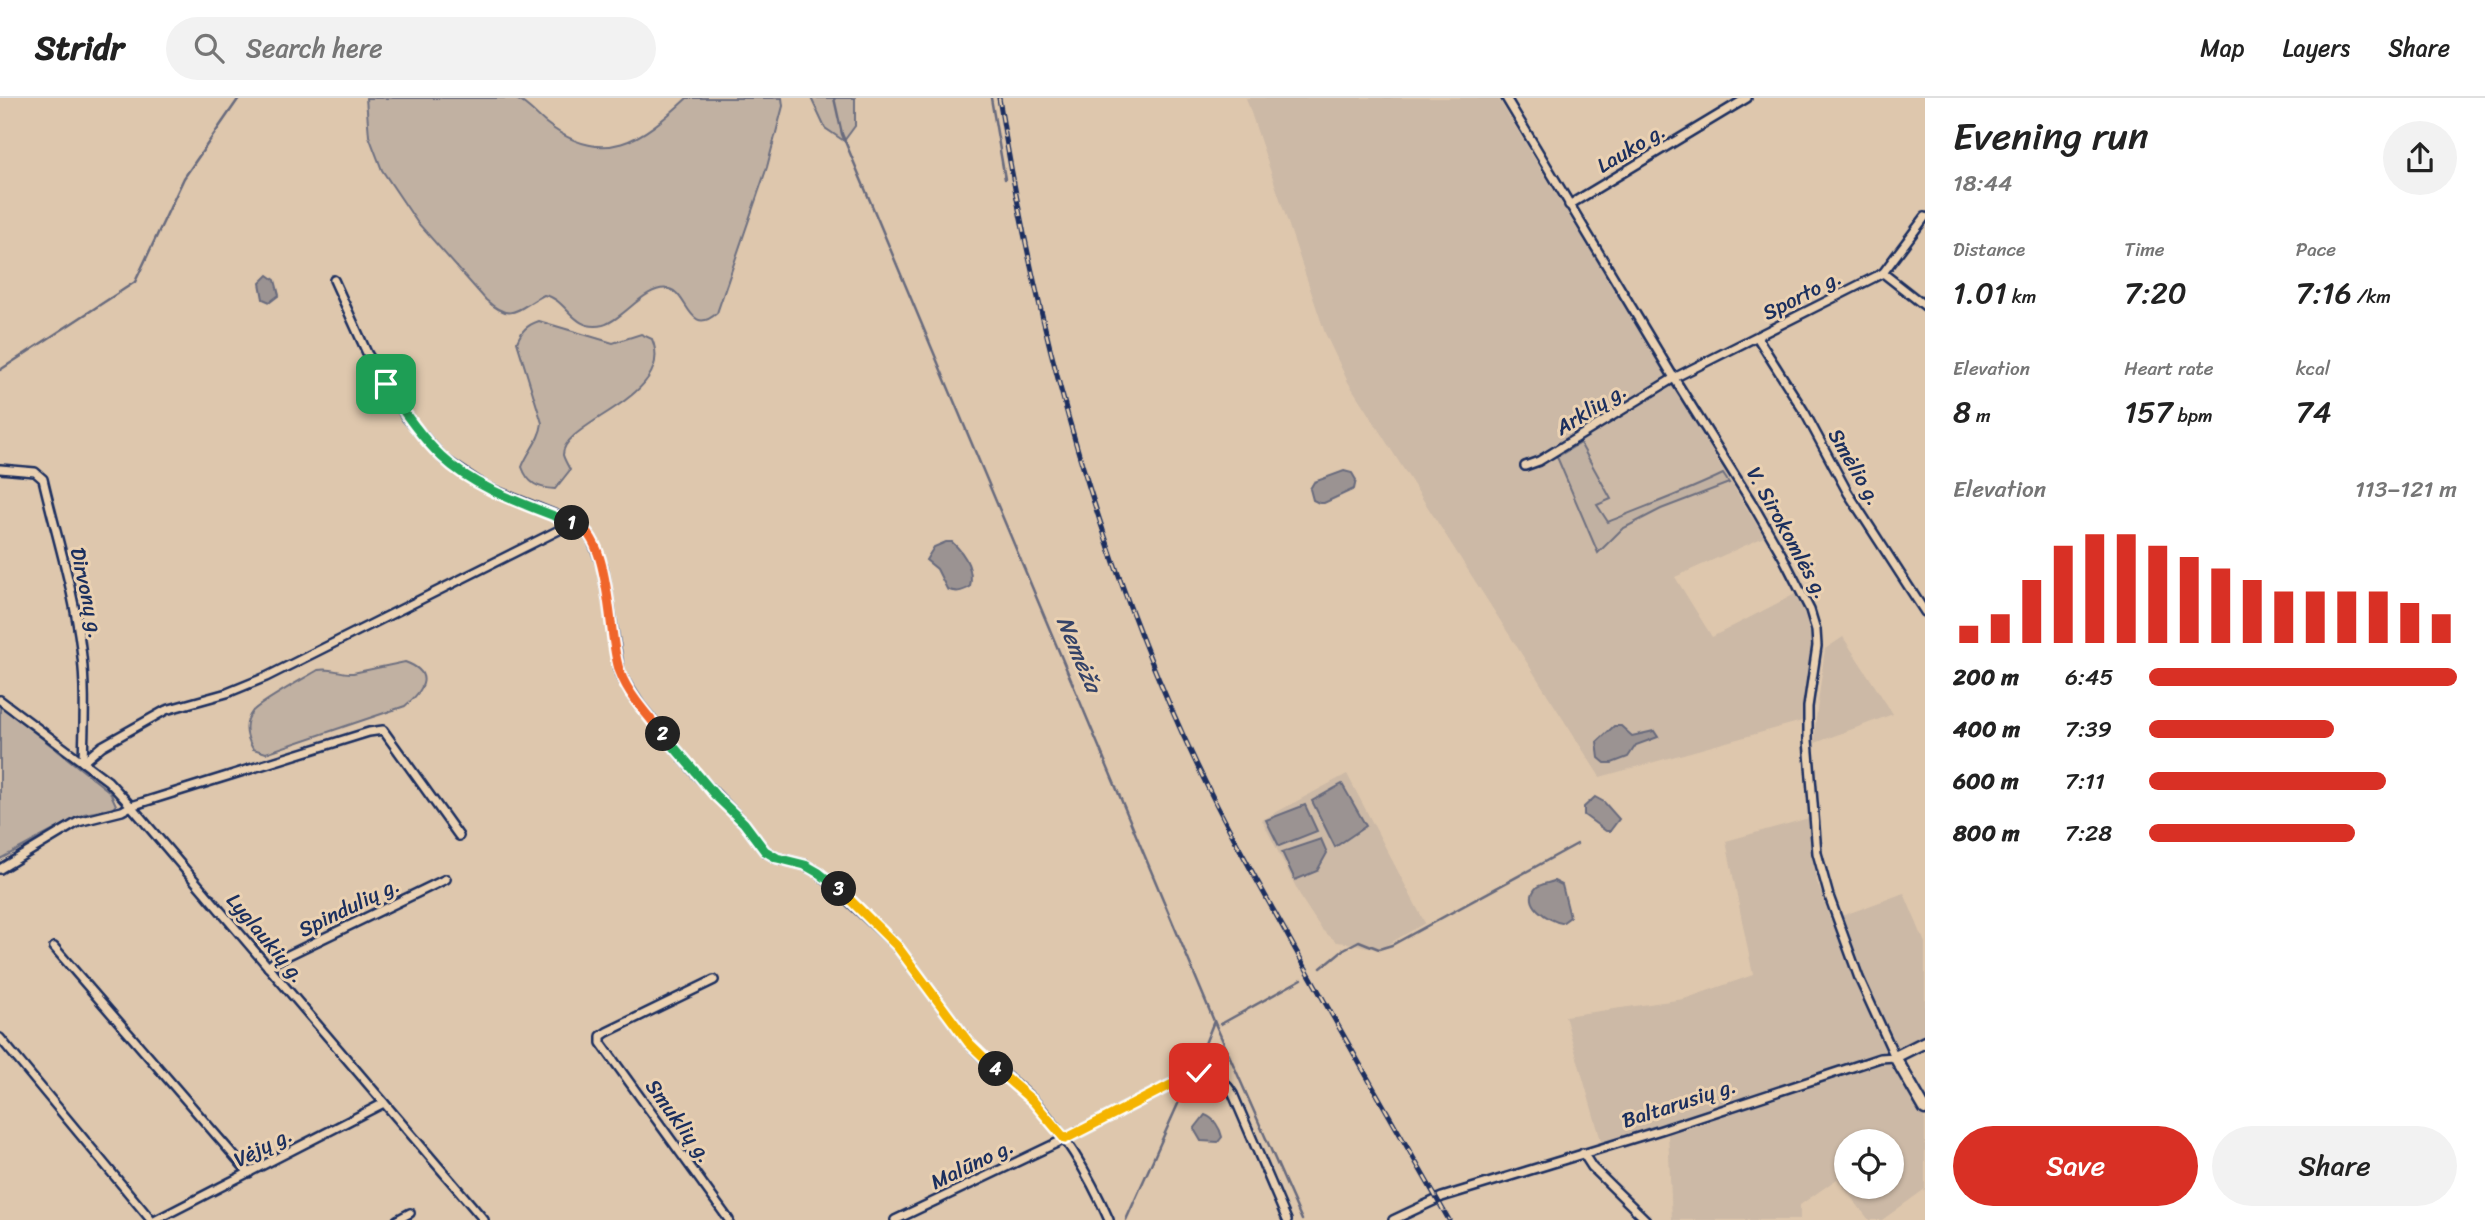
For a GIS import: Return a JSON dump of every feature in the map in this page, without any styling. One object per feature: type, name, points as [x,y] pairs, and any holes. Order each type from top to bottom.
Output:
[{"type":"main road","name":"Baltarusių g.","points":[[1895,1057],[1925,1042]]},
{"type":"main road","name":"V. Sirokomlės g.","points":[[1895,1057],[1925,1109]]},
{"type":"street","name":"V. Sirokomlės g.","points":[[1506,98],[1771,536],[1799,586],[1813,620],[1817,646],[1808,707],[1808,740],[1817,853],[1829,896],[1855,966],[1895,1057]]},
{"type":"street","name":"Lauko g.","points":[[1569,205],[1747,98]]},
{"type":"street","name":"Sporto g.","points":[[1674,378],[1883,273],[1925,218]]},
{"type":"street","points":[[1883,273],[1925,306]]},
{"type":"street","points":[[334,280],[357,334],[386,384],[407,418],[444,459],[486,487],[581,525],[588,532],[603,568],[620,674],[668,741],[715,795],[744,823],[765,851],[777,858],[805,865],[819,873],[883,930],[980,1056],[1033,1101],[1065,1139],[1109,1220]]},
{"type":"street","name":"Smėlio g.","points":[[1757,337],[1805,413],[1848,493],[1925,612]]},
{"type":"street","name":"Arklių g.","points":[[1525,466],[1539,461],[1674,378]]},
{"type":"street","name":"Dirvonų g.","points":[[0,469],[34,472],[43,479],[81,645],[84,677],[83,762]]},
{"type":"street","points":[[83,762],[102,746],[166,710],[227,693],[265,677],[573,523]]},
{"type":"street","name":"Lyglaukių g.","points":[[0,700],[108,781],[484,1220]]},
{"type":"street","points":[[0,869],[78,822],[122,811],[369,732],[383,730],[460,836]]},
{"type":"street","name":"Spindulių g.","points":[[268,967],[446,879]]},
{"type":"street","points":[[54,947],[249,1173]]},
{"type":"street","name":"Smuklių g.","points":[[714,980],[607,1032],[601,1036],[601,1043],[729,1220]]},
{"type":"street","points":[[0,1038],[151,1220]]},
{"type":"street","name":"Baltarusių g.","points":[[1393,1220],[1442,1197],[1880,1058],[1895,1057]]},
{"type":"street","name":"Malūno g.","points":[[895,1220],[1199,1073],[1211,1074],[1227,1084],[1233,1094],[1287,1220]]},
{"type":"street","name":"Vėjų g.","points":[[156,1220],[384,1104]]},
{"type":"street","points":[[1583,1153],[1592,1167],[1646,1220]]},
{"type":"street","points":[[397,1220],[410,1213]]},
{"type":"shaded area","points":[[366,98],[512,98],[567,137],[586,144],[604,146],[621,144],[638,136],[687,98],[782,98],[783,106],[767,167],[717,313],[708,319],[700,320],[690,312],[675,292],[660,289],[643,297],[611,322],[593,326],[584,324],[559,302],[544,295],[521,309],[509,312],[502,311],[486,300],[417,222],[382,170],[369,136]]},
{"type":"shaded area","points":[[811,98],[855,98],[855,126],[844,141],[825,128]]},
{"type":"shaded area","points":[[1246,98],[1498,98],[1764,537],[1675,577],[1712,637],[1797,593],[1809,626],[1812,646],[1802,721],[1600,777],[1348,382],[1325,333]]},
{"type":"shaded area","points":[[268,275],[275,280],[279,295],[270,302],[263,299],[260,283]]},
{"type":"shaded area","points":[[539,321],[613,343],[641,334],[652,339],[655,360],[648,377],[635,393],[580,431],[568,443],[563,455],[570,470],[555,489],[534,484],[522,467],[539,435],[542,423],[517,342],[525,328]]},
{"type":"shaded area","points":[[1580,443],[1611,499],[1597,505],[1608,522],[1723,474],[1729,483],[1661,509],[1622,529],[1598,553],[1557,457]]},
{"type":"shaded area","points":[[1344,471],[1352,473],[1356,480],[1354,489],[1324,503],[1313,500],[1310,489],[1314,482]]},
{"type":"shaded area","points":[[952,542],[967,562],[971,580],[970,587],[964,590],[947,589],[937,569],[926,560],[934,547]]},
{"type":"shaded area","points":[[1843,637],[1893,714],[1815,743],[1825,649]]},
{"type":"shaded area","points":[[405,662],[420,671],[423,682],[417,694],[405,706],[266,753],[253,749],[246,730],[252,712],[318,670],[353,673]]},
{"type":"shaded area","points":[[0,705],[110,792],[116,805],[112,809],[84,814],[0,859]]},
{"type":"shaded area","points":[[1614,726],[1621,726],[1632,736],[1654,731],[1658,737],[1636,745],[1628,757],[1605,763],[1599,758],[1597,742]]},
{"type":"shaded area","points":[[1347,774],[1425,923],[1378,950],[1337,942],[1322,930],[1303,901],[1262,820]]},
{"type":"shaded area","points":[[1342,784],[1366,826],[1335,847],[1312,801]]},
{"type":"shaded area","points":[[1595,797],[1604,802],[1619,819],[1610,831],[1584,815],[1584,807]]},
{"type":"shaded area","points":[[1305,805],[1317,831],[1279,846],[1266,820]]},
{"type":"shaded area","points":[[1809,818],[1816,879],[1831,920],[1904,893],[1925,943],[1925,1038],[1890,1056],[1925,1120],[1925,1189],[1882,1220],[1869,1220],[1853,1199],[1904,1199],[1904,1129],[1834,1129],[1834,1181],[1800,1205],[1800,1220],[1672,1220],[1668,1134],[1604,1151],[1565,1016],[1684,999],[1753,975],[1726,841]]},
{"type":"shaded area","points":[[1321,839],[1327,853],[1317,871],[1295,880],[1282,852]]},
{"type":"shaded area","points":[[1554,881],[1562,885],[1570,917],[1562,923],[1544,915],[1532,899],[1537,887]]},
{"type":"shaded area","points":[[1205,1115],[1214,1121],[1220,1130],[1222,1137],[1218,1142],[1201,1141],[1194,1129]]},
{"type":"waterway","points":[[0,370],[135,282],[184,178],[239,98]]},
{"type":"waterway","name":"Nemėža","points":[[834,98],[842,134],[1214,1021],[1302,1220]]},
{"type":"waterway","points":[[991,98],[1005,179]]},
{"type":"waterway","points":[[1321,968],[1344,949],[1359,941],[1379,949],[1392,945],[1577,844]]},
{"type":"waterway","points":[[1221,1024],[1302,979]]},
{"type":"waterway","points":[[1195,1069],[1214,1021]]},
{"type":"waterway","points":[[1126,1220],[1186,1086]]},
{"type":"railway","points":[[999,98],[1031,269],[1074,439],[1100,522],[1161,685],[1197,765],[1242,852],[1449,1220]]},
{"type":"route","points":[[386,384],[407,418],[444,459],[486,487],[581,525],[588,532],[603,568],[620,674],[668,741],[715,795],[733,810],[765,851],[777,858],[805,865],[819,873],[883,930],[980,1056],[1022,1090],[1065,1139],[1188,1076],[1199,1073]]}]
